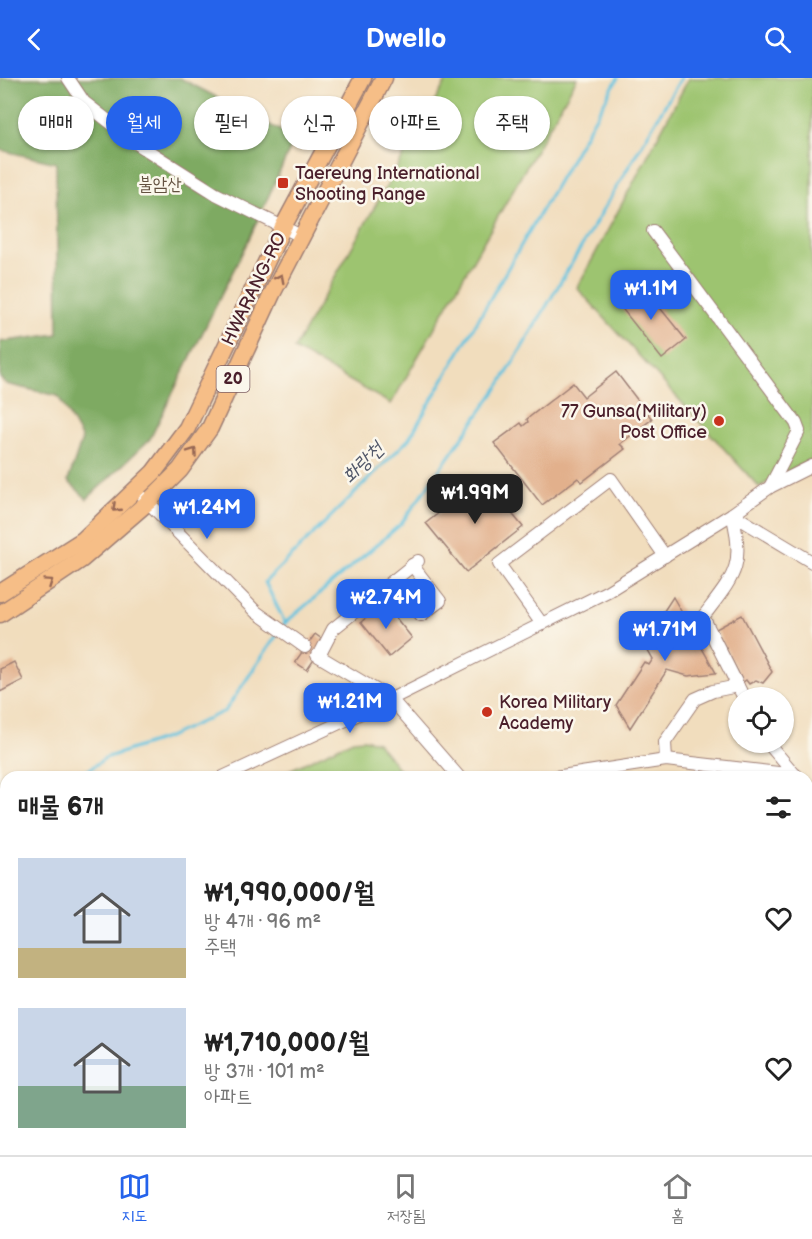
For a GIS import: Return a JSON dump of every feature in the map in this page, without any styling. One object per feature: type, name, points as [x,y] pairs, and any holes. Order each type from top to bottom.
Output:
[{"type":"main road","name":"HWARANG-RO","points":[[0,593],[83,540],[154,472],[187,428],[284,227],[363,78]]},
{"type":"main road","name":"HWARANG-RO","points":[[0,614],[82,559],[148,502],[180,470],[210,428],[301,236],[384,78]]},
{"type":"street","points":[[68,78],[84,102],[139,145],[216,194],[301,236]]},
{"type":"street","points":[[653,231],[800,431],[770,487]]},
{"type":"street","points":[[236,771],[392,699],[608,591],[732,514],[770,487],[812,466]]},
{"type":"street","points":[[542,624],[499,564],[611,479],[665,556]]},
{"type":"street","points":[[136,490],[256,612],[305,647]]},
{"type":"street","points":[[732,514],[812,562]]},
{"type":"street","points":[[732,514],[738,549],[734,575],[703,618],[738,687]]},
{"type":"street","points":[[393,581],[421,615],[440,601],[415,563],[333,629],[318,655],[392,699],[454,771]]},
{"type":"street","points":[[666,760],[665,742],[695,699],[712,691],[728,692]]},
{"type":"street","points":[[776,753],[792,771]]},
{"type":"street","points":[[594,771],[666,760],[755,771]]},
{"type":"green space","name":"불암산","points":[[0,78],[180,78],[214,96],[194,96],[194,150],[269,150],[269,124],[281,131],[281,150],[290,150],[250,237],[150,439],[87,499],[68,481],[82,439],[58,396],[6,384],[0,378],[0,342],[58,334],[56,163],[0,150]]},
{"type":"green space","points":[[448,78],[577,78],[550,125],[550,96],[474,96],[474,150],[536,150],[391,404],[294,349],[407,150],[462,150],[462,96],[438,96]]},
{"type":"green space","points":[[689,78],[812,78],[812,459],[759,487],[577,288]]},
{"type":"green space","points":[[364,739],[377,742],[400,771],[288,771],[353,740]]},
{"type":"building","points":[[640,283],[686,340],[662,359],[616,301]]},
{"type":"building","points":[[616,372],[652,419],[620,444],[625,449],[582,482],[578,478],[542,505],[494,443],[521,423],[523,426],[528,422],[527,419],[573,383],[584,397]]},
{"type":"building","points":[[483,478],[523,527],[466,572],[426,523]]},
{"type":"building","points":[[673,597],[716,673],[688,676],[667,670],[630,728],[616,705],[644,662],[649,665],[653,659],[644,643],[652,631],[665,639],[662,644],[673,639],[660,617]]},
{"type":"building","points":[[384,603],[412,638],[389,657],[361,622]]},
{"type":"building","points":[[742,615],[772,672],[763,683],[756,680],[749,684],[746,680],[743,682],[716,629]]},
{"type":"building","points":[[315,634],[326,642],[307,670],[295,662]]},
{"type":"building","points":[[14,662],[23,680],[0,692],[0,669]]},
{"type":"waterway","name":"화랑천","points":[[283,626],[285,623],[265,582],[409,439],[618,78]]},
{"type":"waterway","points":[[285,623],[401,524],[501,383],[681,78]]},
{"type":"waterway","name":"화랑천","points":[[87,771],[105,758],[166,738],[225,711],[279,632]]},
{"type":"place","name":"Taereung International Shooting Range","points":[[283,183]]},
{"type":"place","name":"77 Gunsa(Military) Post Office","points":[[719,421]]},
{"type":"place","name":"Korea Military Academy","points":[[487,712]]}]
